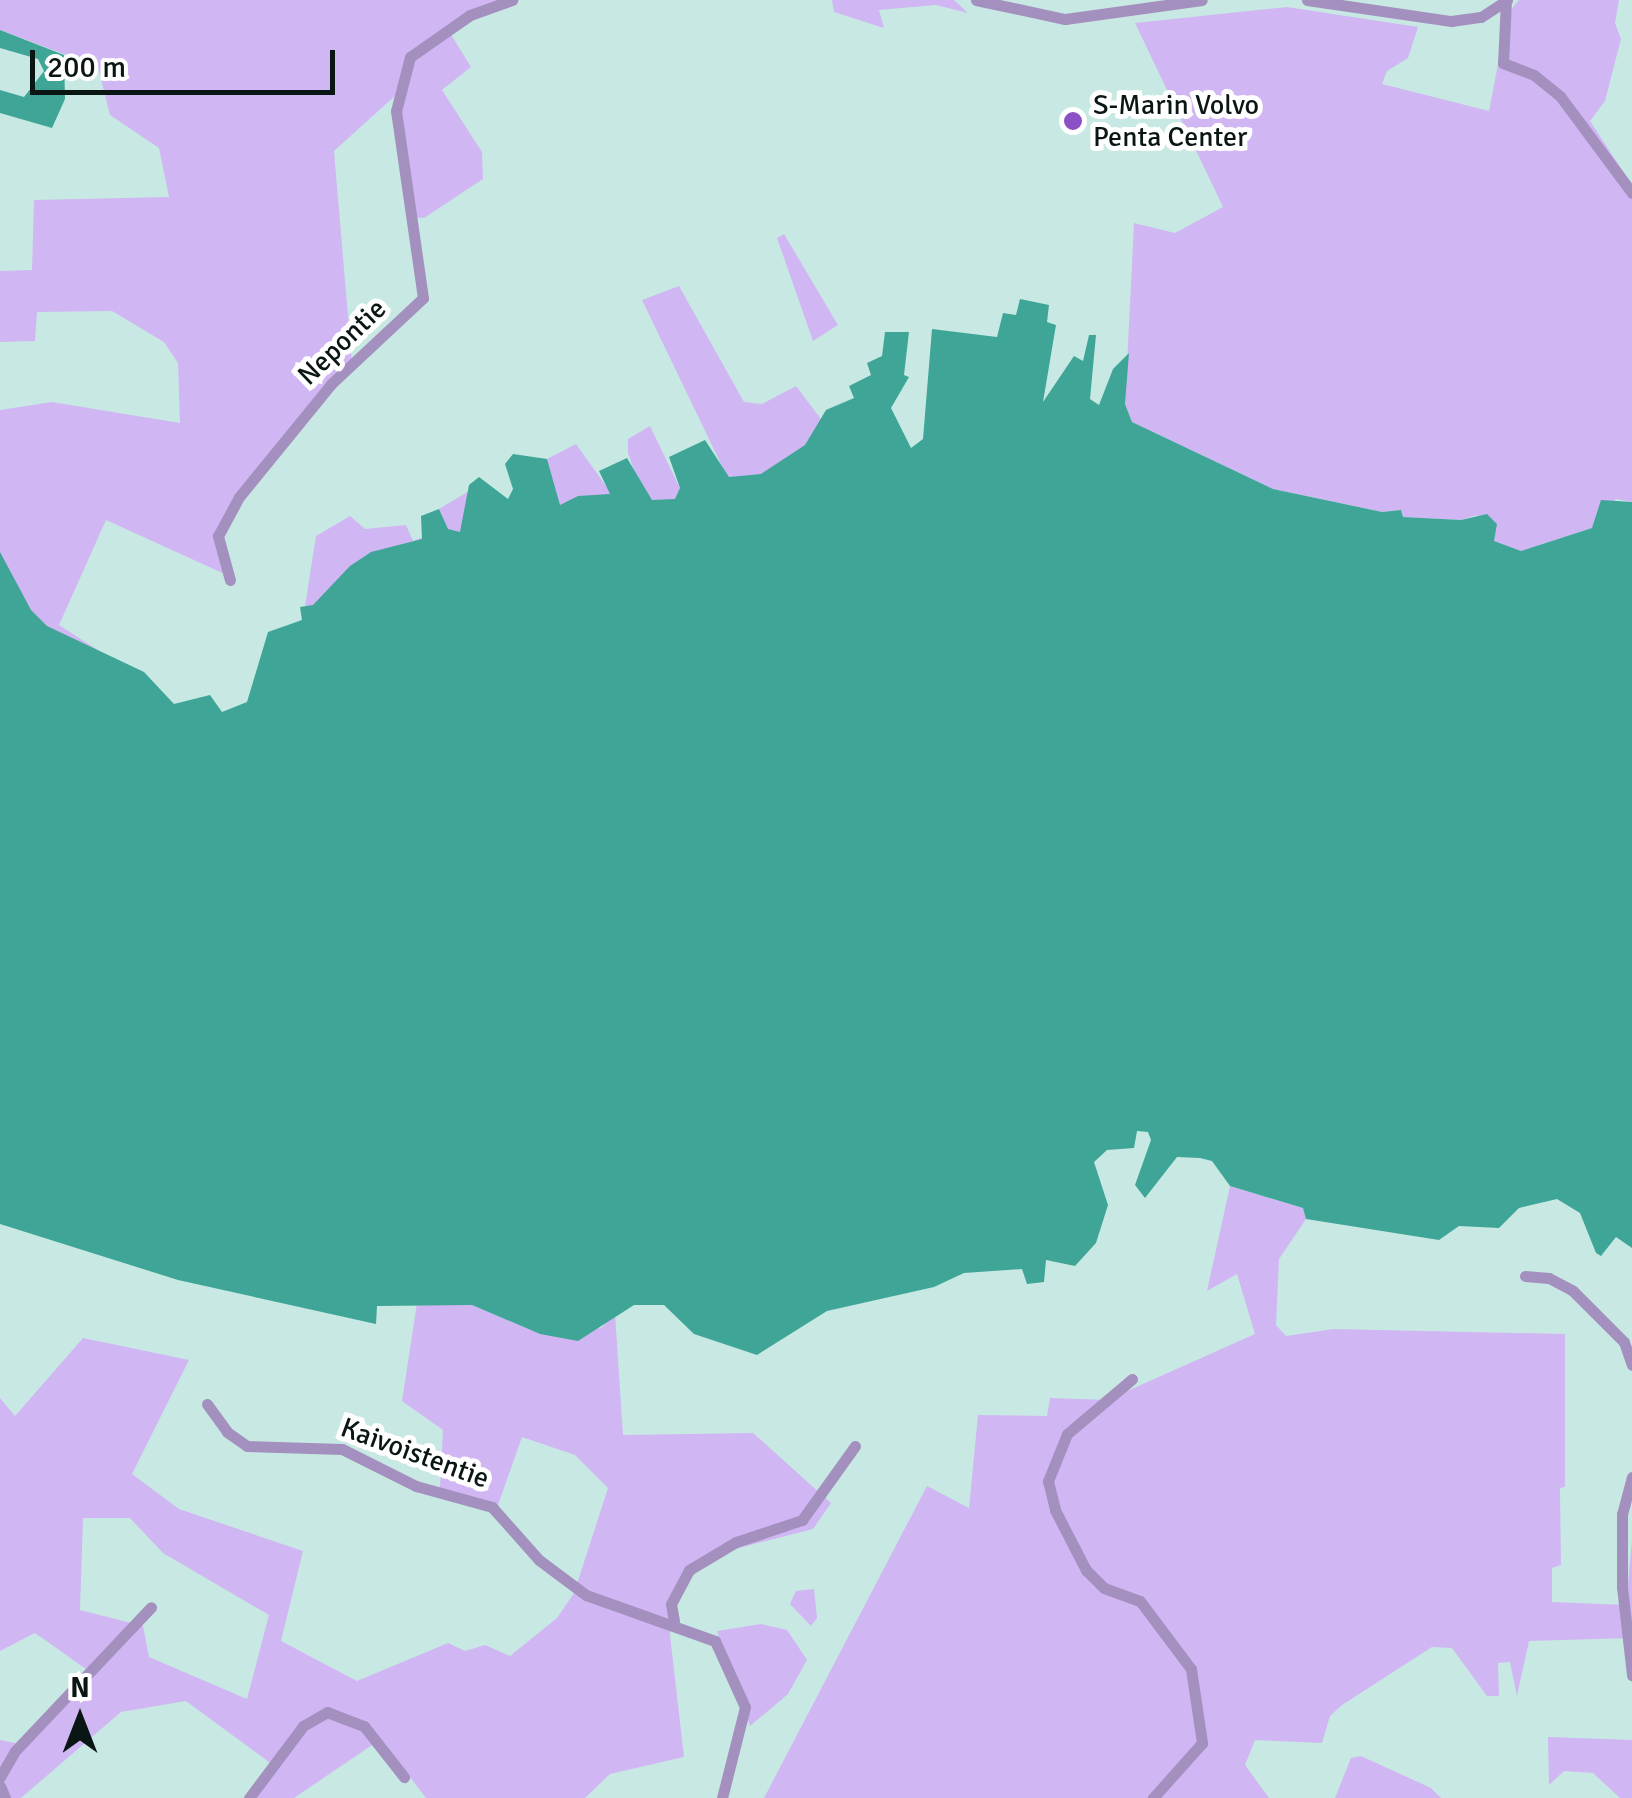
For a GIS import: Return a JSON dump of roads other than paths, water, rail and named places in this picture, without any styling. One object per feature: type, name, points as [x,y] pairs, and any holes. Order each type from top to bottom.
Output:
[{"type":"street","name":"Nepontie","points":[[230,580],[218,536],[239,497],[305,413],[423,298],[396,110],[410,57],[470,14],[512,0]]},
{"type":"street","points":[[976,0],[1065,19],[1202,0]]},
{"type":"street","points":[[1307,0],[1451,21],[1481,17],[1506,0]]},
{"type":"street","points":[[1506,0],[1503,64],[1534,75],[1560,96],[1632,194]]},
{"type":"street","points":[[1525,1276],[1549,1278],[1572,1290],[1624,1342],[1632,1366]]},
{"type":"street","points":[[1132,1379],[1067,1434],[1052,1459],[1049,1492],[1086,1570],[1104,1588],[1140,1601],[1191,1668],[1202,1743],[1153,1798]]},
{"type":"street","name":"Kaivoistentie","points":[[207,1404],[226,1432],[246,1446],[342,1448],[416,1486],[492,1507],[539,1560],[586,1595],[674,1621],[721,1646],[745,1707],[722,1798]]},
{"type":"street","points":[[674,1621],[671,1604],[697,1562],[802,1520],[855,1446]]},
{"type":"street","points":[[1632,1477],[1622,1514],[1629,1538],[1623,1618],[1632,1675]]},
{"type":"street","points":[[0,1777],[14,1751],[150,1607]]},
{"type":"street","points":[[249,1798],[304,1726],[327,1712],[364,1726],[404,1777]]},
{"type":"street","points":[[0,1786],[5,1798]]},
{"type":"place","name":"S-Marin Volvo Penta Center","points":[[1073,121]]}]
